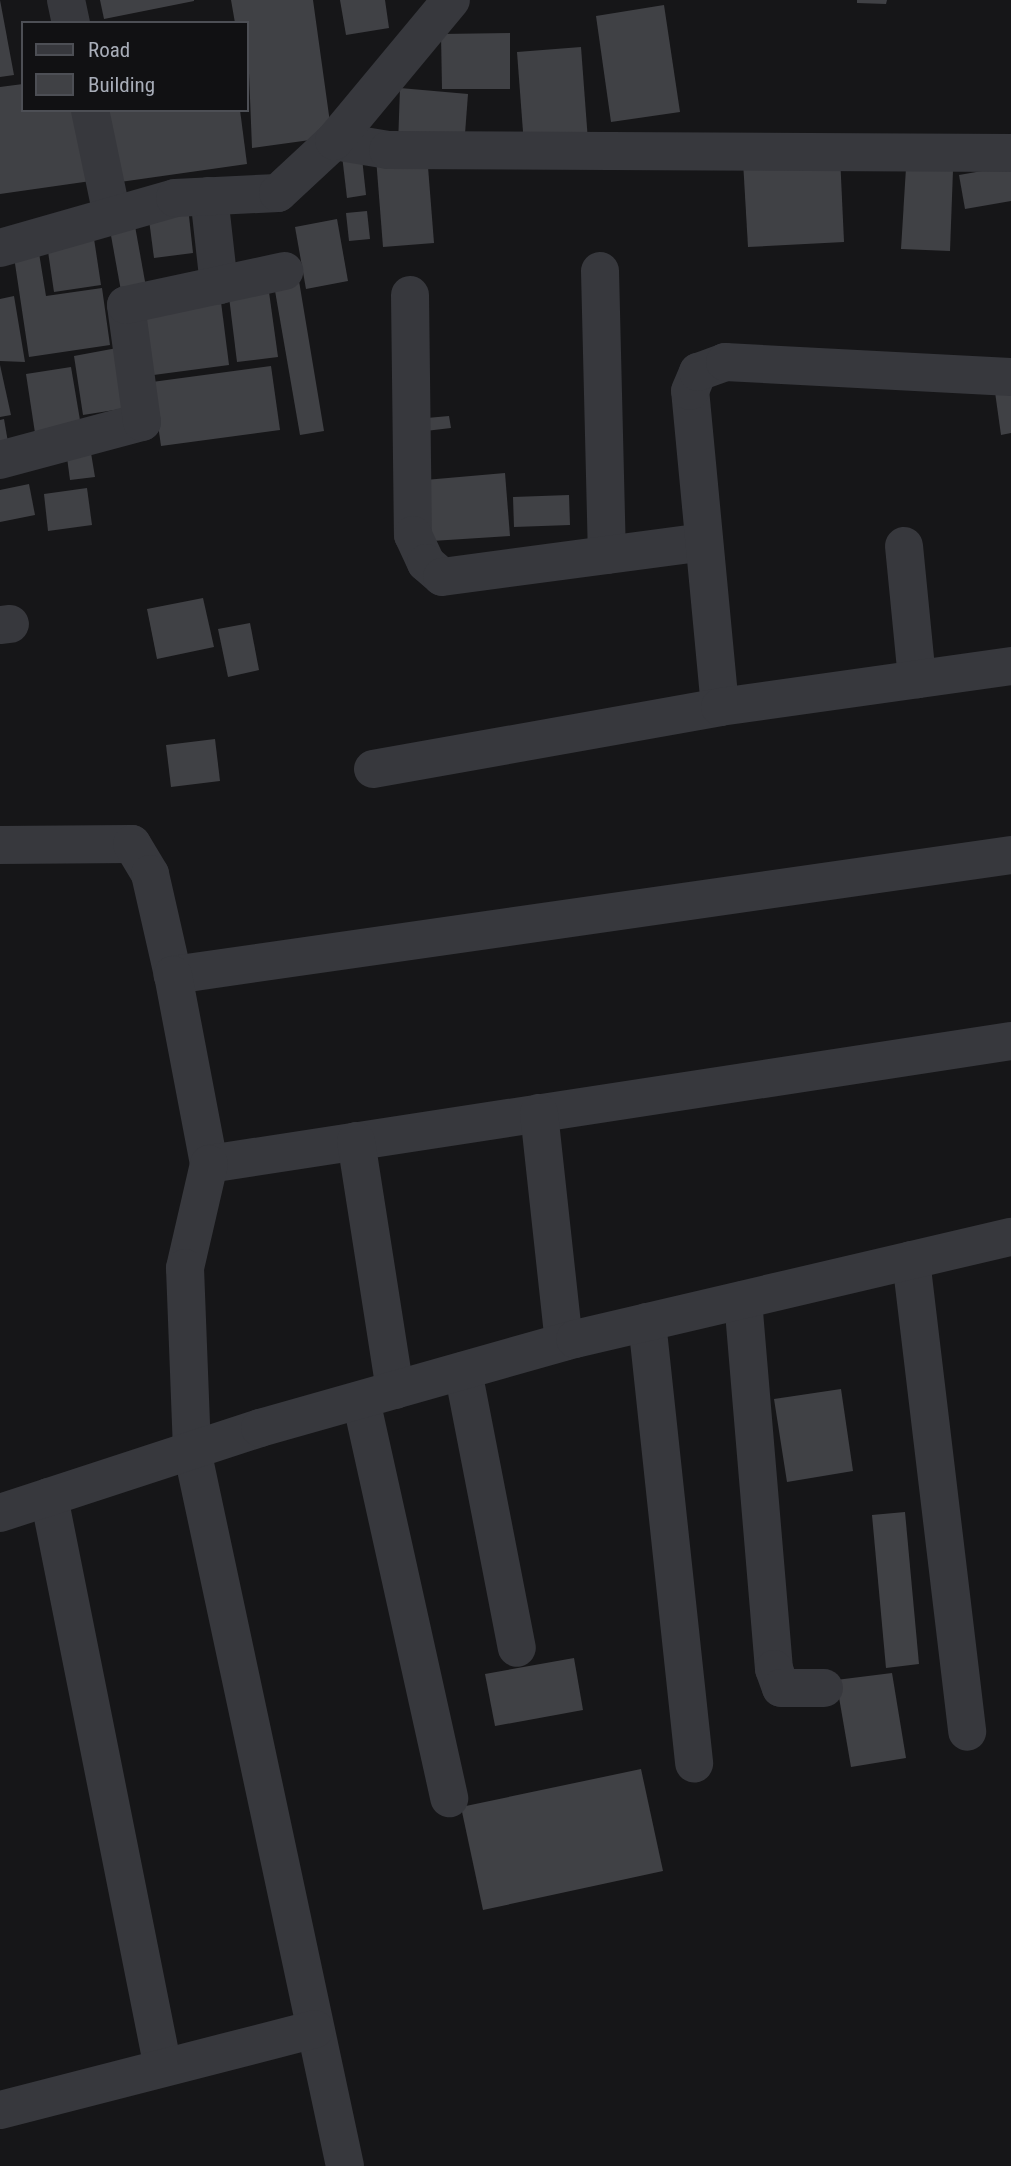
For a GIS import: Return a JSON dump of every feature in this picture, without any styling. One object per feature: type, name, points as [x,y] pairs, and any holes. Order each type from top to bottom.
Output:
[{"type":"street","points":[[66,0],[71,21]]},
{"type":"street","points":[[0,248],[112,215],[209,196],[278,193],[334,141],[451,0]]},
{"type":"street","points":[[90,112],[112,215]]},
{"type":"street","points":[[334,141],[388,149],[1011,153]]},
{"type":"street","points":[[209,196],[219,285]]},
{"type":"street","points":[[0,460],[142,422],[126,305],[284,271]]},
{"type":"street","points":[[600,271],[607,555]]},
{"type":"street","points":[[410,295],[413,535],[426,563],[442,577],[704,542]]},
{"type":"street","points":[[720,707],[690,391],[698,372],[725,362],[1011,377]]},
{"type":"street","points":[[904,546],[917,680]]},
{"type":"street","points":[[373,769],[720,707],[1011,666]]},
{"type":"street","points":[[0,845],[132,844],[150,874],[173,975],[209,1164],[185,1268],[192,1450],[345,2166]]},
{"type":"street","points":[[173,975],[1011,855]]},
{"type":"street","points":[[209,1164],[1011,1041]]},
{"type":"street","points":[[539,1113],[564,1342]]},
{"type":"street","points":[[356,1141],[378,1395],[449,1798]]},
{"type":"street","points":[[0,1513],[192,1450],[564,1342],[1011,1237]]},
{"type":"street","points":[[911,1260],[968,1732]]},
{"type":"street","points":[[743,1300],[774,1669],[781,1688],[824,1688]]},
{"type":"street","points":[[647,1322],[694,1764]]},
{"type":"street","points":[[463,1371],[517,1648]]},
{"type":"street","points":[[49,1497],[163,2068]]},
{"type":"street","points":[[0,2110],[315,2029]]},
{"type":"building","points":[[0,0],[14,75],[0,77]]},
{"type":"building","points":[[100,0],[194,0],[194,1],[104,19]]},
{"type":"building","points":[[231,0],[313,0],[332,137],[252,148],[248,21],[235,21]]},
{"type":"building","points":[[340,0],[385,0],[389,28],[346,35]]},
{"type":"building","points":[[857,0],[887,0],[886,4],[857,3]]},
{"type":"building","points":[[664,5],[680,112],[611,122],[596,16]]},
{"type":"building","points":[[510,33],[510,89],[442,89],[441,34]]},
{"type":"building","points":[[581,47],[588,141],[524,145],[517,52]]},
{"type":"building","points":[[21,84],[21,112],[81,112],[91,181],[0,194],[0,87]]},
{"type":"building","points":[[400,88],[468,94],[464,147],[398,145]]},
{"type":"building","points":[[103,112],[240,112],[247,164],[113,183]]},
{"type":"building","points":[[341,147],[361,149],[366,195],[347,198]]},
{"type":"building","points":[[427,154],[434,243],[383,247],[376,158]]},
{"type":"building","points":[[840,156],[844,242],[748,247],[743,161]]},
{"type":"building","points":[[1011,166],[1011,201],[965,209],[959,175]]},
{"type":"building","points":[[906,168],[953,170],[950,251],[901,249]]},
{"type":"building","points":[[188,207],[193,253],[154,258],[148,212]]},
{"type":"building","points":[[367,211],[370,239],[349,241],[346,213]]},
{"type":"building","points":[[337,219],[348,281],[306,289],[295,227]]},
{"type":"building","points":[[135,226],[146,287],[121,291],[110,230]]},
{"type":"building","points":[[93,232],[101,285],[54,292],[46,238]]},
{"type":"building","points":[[39,253],[46,296],[102,288],[110,345],[29,357],[14,257]]},
{"type":"building","points":[[299,281],[324,431],[300,435],[274,285]]},
{"type":"building","points":[[269,292],[278,357],[237,362],[229,297]]},
{"type":"building","points":[[14,296],[25,362],[0,361],[0,299]]},
{"type":"building","points":[[221,302],[229,365],[146,376],[138,313]]},
{"type":"building","points":[[117,348],[127,408],[83,415],[74,356]]},
{"type":"building","points":[[0,365],[11,415],[0,417]]},
{"type":"building","points":[[271,366],[280,430],[161,446],[152,382]]},
{"type":"building","points":[[71,367],[81,426],[35,433],[26,374]]},
{"type":"building","points":[[1011,390],[1011,433],[1001,435],[995,392]]},
{"type":"building","points":[[449,416],[451,428],[417,432],[416,419]]},
{"type":"building","points":[[4,419],[10,454],[0,457],[0,420]]},
{"type":"building","points":[[90,447],[95,477],[70,480],[66,450]]},
{"type":"building","points":[[505,473],[510,536],[432,541],[425,480]]},
{"type":"building","points":[[29,484],[35,515],[0,522],[0,490]]},
{"type":"building","points":[[87,488],[92,525],[48,531],[44,494]]},
{"type":"building","points":[[569,495],[570,525],[514,527],[513,497]]},
{"type":"building","points":[[203,598],[214,647],[157,659],[147,609]]},
{"type":"building","points":[[250,623],[259,670],[228,677],[218,629]]},
{"type":"building","points":[[215,739],[220,781],[171,787],[166,745]]},
{"type":"building","points":[[841,1389],[853,1471],[787,1482],[774,1399]]},
{"type":"building","points":[[905,1512],[919,1664],[886,1668],[872,1515]]},
{"type":"building","points":[[574,1658],[583,1710],[495,1726],[485,1674]]},
{"type":"building","points":[[892,1673],[906,1758],[851,1767],[836,1680]]},
{"type":"building","points":[[641,1769],[663,1871],[483,1910],[461,1807]]}]
